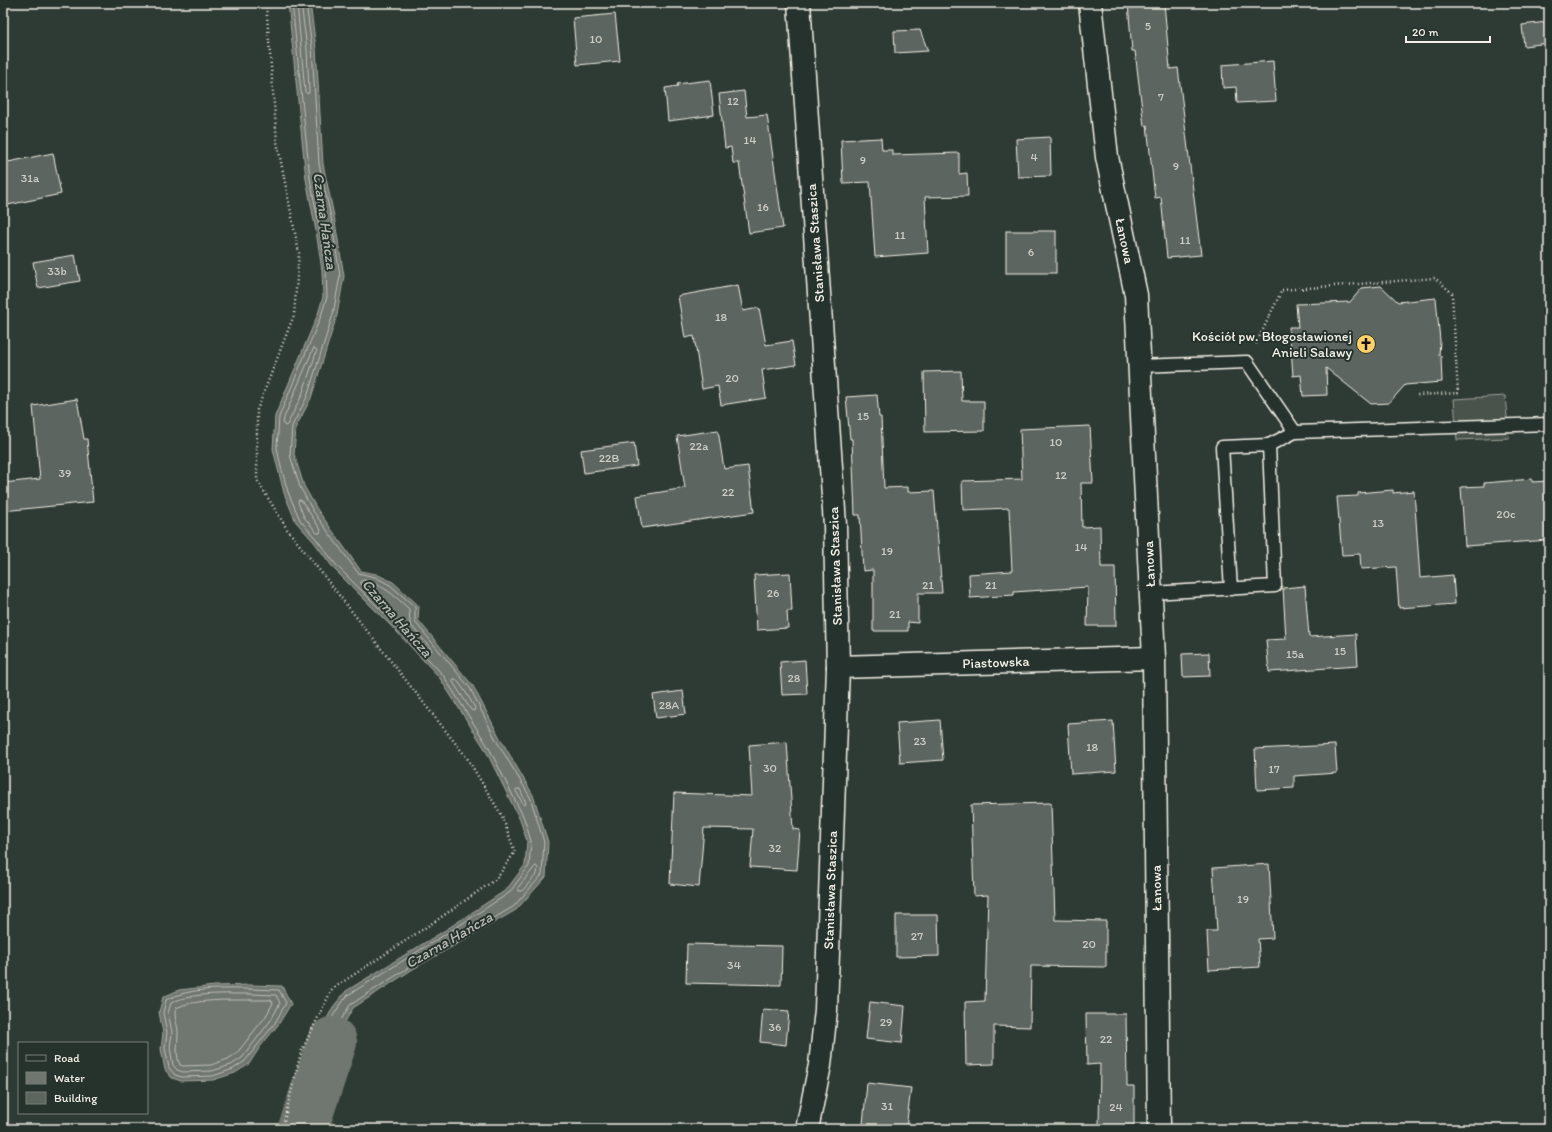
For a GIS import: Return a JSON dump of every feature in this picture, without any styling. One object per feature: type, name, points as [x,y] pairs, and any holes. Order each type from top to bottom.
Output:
[{"type":"street","name":"Stanisława Staszica","points":[[799,3],[835,526],[838,667],[826,1010],[820,1065],[807,1129]]},
{"type":"street","name":"Łanowa","points":[[1090,3],[1107,157],[1136,295],[1154,658],[1159,1129]]},
{"type":"street","name":"Piastowska","points":[[838,667],[1154,658]]},
{"type":"lane","points":[[1139,366],[1247,362],[1294,432]]},
{"type":"lane","points":[[1231,589],[1222,447],[1269,445],[1294,432],[1549,424]]},
{"type":"lane","points":[[1150,593],[1275,586],[1269,445]]},
{"type":"path","points":[[266,3],[277,142],[299,253],[294,315],[258,410],[257,480],[287,529],[468,758],[502,816],[515,852],[496,879],[332,989],[301,1052],[282,1129]]},
{"type":"path","points":[[1247,362],[1282,290],[1434,278],[1452,293],[1458,393],[1417,395]]},
{"type":"shaded area","points":[[1505,396],[1509,438],[1457,440],[1454,399]]},
{"type":"water","points":[[288,3],[310,3],[316,48],[323,164],[334,216],[344,276],[337,315],[311,398],[296,427],[294,454],[304,486],[317,509],[361,571],[376,574],[393,582],[419,606],[418,620],[473,686],[500,738],[533,795],[548,842],[546,877],[516,910],[413,969],[353,1008],[339,1032],[315,1105],[296,1113],[302,1081],[318,1036],[333,1007],[346,991],[447,929],[506,890],[525,865],[527,841],[520,820],[485,749],[439,677],[396,631],[334,569],[314,542],[296,522],[284,493],[273,449],[275,416],[318,314],[323,297],[322,270],[306,179]]},
{"type":"water","points":[[215,986],[282,986],[291,1004],[278,1025],[260,1047],[249,1064],[235,1073],[213,1080],[181,1081],[172,1078],[165,1070],[161,1049],[163,1033],[159,1012],[163,997],[179,990]]},
{"type":"building","points":[[1128,3],[1164,3],[1170,69],[1178,68],[1201,255],[1167,258],[1161,197],[1155,198],[1147,125],[1144,126],[1135,51],[1132,51]]},
{"type":"building","points":[[615,14],[620,61],[577,65],[573,18]]},
{"type":"building","points":[[1547,22],[1549,43],[1524,46],[1522,25]]},
{"type":"building","points":[[920,30],[928,51],[895,53],[894,31]]},
{"type":"building","points":[[1273,61],[1276,101],[1237,103],[1236,87],[1223,88],[1222,65]]},
{"type":"building","points":[[710,80],[714,115],[668,121],[665,88],[678,86],[677,84]]},
{"type":"building","points":[[744,91],[747,117],[767,115],[783,228],[749,233],[739,163],[733,163],[731,147],[725,148],[719,94]]},
{"type":"building","points":[[1050,137],[1051,176],[1018,177],[1016,139]]},
{"type":"building","points":[[881,138],[882,150],[892,150],[892,155],[959,153],[959,174],[967,173],[968,196],[925,197],[928,253],[875,257],[870,182],[843,183],[841,140]]},
{"type":"building","points":[[53,153],[61,194],[3,206],[3,163]]},
{"type":"building","points":[[1006,231],[1056,231],[1056,273],[1006,273]]},
{"type":"building","points":[[75,255],[80,281],[38,288],[33,262]]},
{"type":"building","points":[[738,285],[743,311],[759,308],[766,345],[792,341],[796,365],[762,370],[766,398],[721,405],[718,386],[702,389],[694,336],[685,338],[678,296]]},
{"type":"building","name":"Kościół pw. Błogosławionej Anieli Salawy","points":[[1381,286],[1398,302],[1436,298],[1442,382],[1405,385],[1389,403],[1371,404],[1326,368],[1327,395],[1303,396],[1301,375],[1293,376],[1289,327],[1298,327],[1296,304],[1350,302],[1362,288]]},
{"type":"building","points":[[961,371],[962,401],[984,401],[984,431],[925,432],[924,372]]},
{"type":"building","points":[[877,395],[879,417],[881,417],[884,488],[908,487],[908,492],[934,491],[942,593],[918,593],[918,623],[908,622],[908,631],[873,631],[873,570],[863,571],[860,515],[855,515],[852,439],[850,439],[846,397]]},
{"type":"building","points":[[77,399],[84,439],[87,439],[93,502],[3,511],[3,483],[40,479],[33,406]]},
{"type":"building","points":[[1090,426],[1093,483],[1081,483],[1082,527],[1100,526],[1101,567],[1115,567],[1116,626],[1087,626],[1088,587],[1014,592],[1014,595],[970,598],[969,574],[1012,571],[1009,508],[963,510],[962,481],[1022,479],[1020,429]]},
{"type":"building","points":[[718,430],[724,469],[748,466],[754,512],[642,528],[637,496],[685,488],[677,436]]},
{"type":"building","points":[[634,443],[637,466],[584,473],[581,450]]},
{"type":"building","points":[[1532,479],[1532,482],[1549,481],[1549,540],[1465,546],[1461,487],[1484,486],[1484,483]]},
{"type":"building","points":[[1393,490],[1393,493],[1414,491],[1420,578],[1453,575],[1455,604],[1399,608],[1396,567],[1361,569],[1360,554],[1342,555],[1337,497],[1358,496],[1358,493]]},
{"type":"building","points":[[790,573],[792,611],[787,611],[788,628],[757,630],[754,575]]},
{"type":"building","points":[[1305,586],[1309,637],[1356,634],[1358,666],[1269,672],[1266,640],[1286,639],[1283,588]]},
{"type":"building","points":[[1209,653],[1210,676],[1183,677],[1182,654]]},
{"type":"building","points":[[805,660],[807,694],[782,695],[780,662]]},
{"type":"building","points":[[683,691],[686,714],[656,718],[653,695]]},
{"type":"building","points":[[940,720],[943,760],[900,763],[897,723]]},
{"type":"building","points":[[1113,721],[1116,771],[1071,774],[1068,724]]},
{"type":"building","points":[[787,742],[793,829],[800,830],[797,870],[750,867],[753,829],[704,828],[699,887],[670,884],[674,793],[752,796],[749,745]]},
{"type":"building","points":[[1335,745],[1337,773],[1294,776],[1294,788],[1257,790],[1255,749]]},
{"type":"building","points":[[1051,803],[1055,920],[1106,921],[1106,967],[1031,966],[1030,1027],[994,1026],[994,1064],[966,1065],[965,1002],[985,1001],[988,895],[974,896],[971,805]]},
{"type":"building","points":[[1269,864],[1273,938],[1258,939],[1260,967],[1209,970],[1207,931],[1217,931],[1213,868]]},
{"type":"building","points":[[896,915],[938,915],[939,956],[896,957]]},
{"type":"building","points":[[687,944],[782,946],[781,985],[686,983]]},
{"type":"building","points":[[870,1002],[905,1006],[902,1043],[866,1039]]},
{"type":"building","points":[[763,1009],[789,1011],[786,1045],[760,1042]]},
{"type":"building","points":[[1086,1014],[1126,1014],[1127,1086],[1134,1086],[1134,1128],[1099,1128],[1100,1064],[1087,1065]]},
{"type":"building","points":[[867,1083],[911,1088],[906,1128],[863,1124]]},
{"type":"waterway","name":"Czarna Hańcza","points":[[303,1129],[332,1042]]},
{"type":"place","name":"Kościół pw. Błogosławionej Anieli Salawy","points":[[1366,344]]}]
